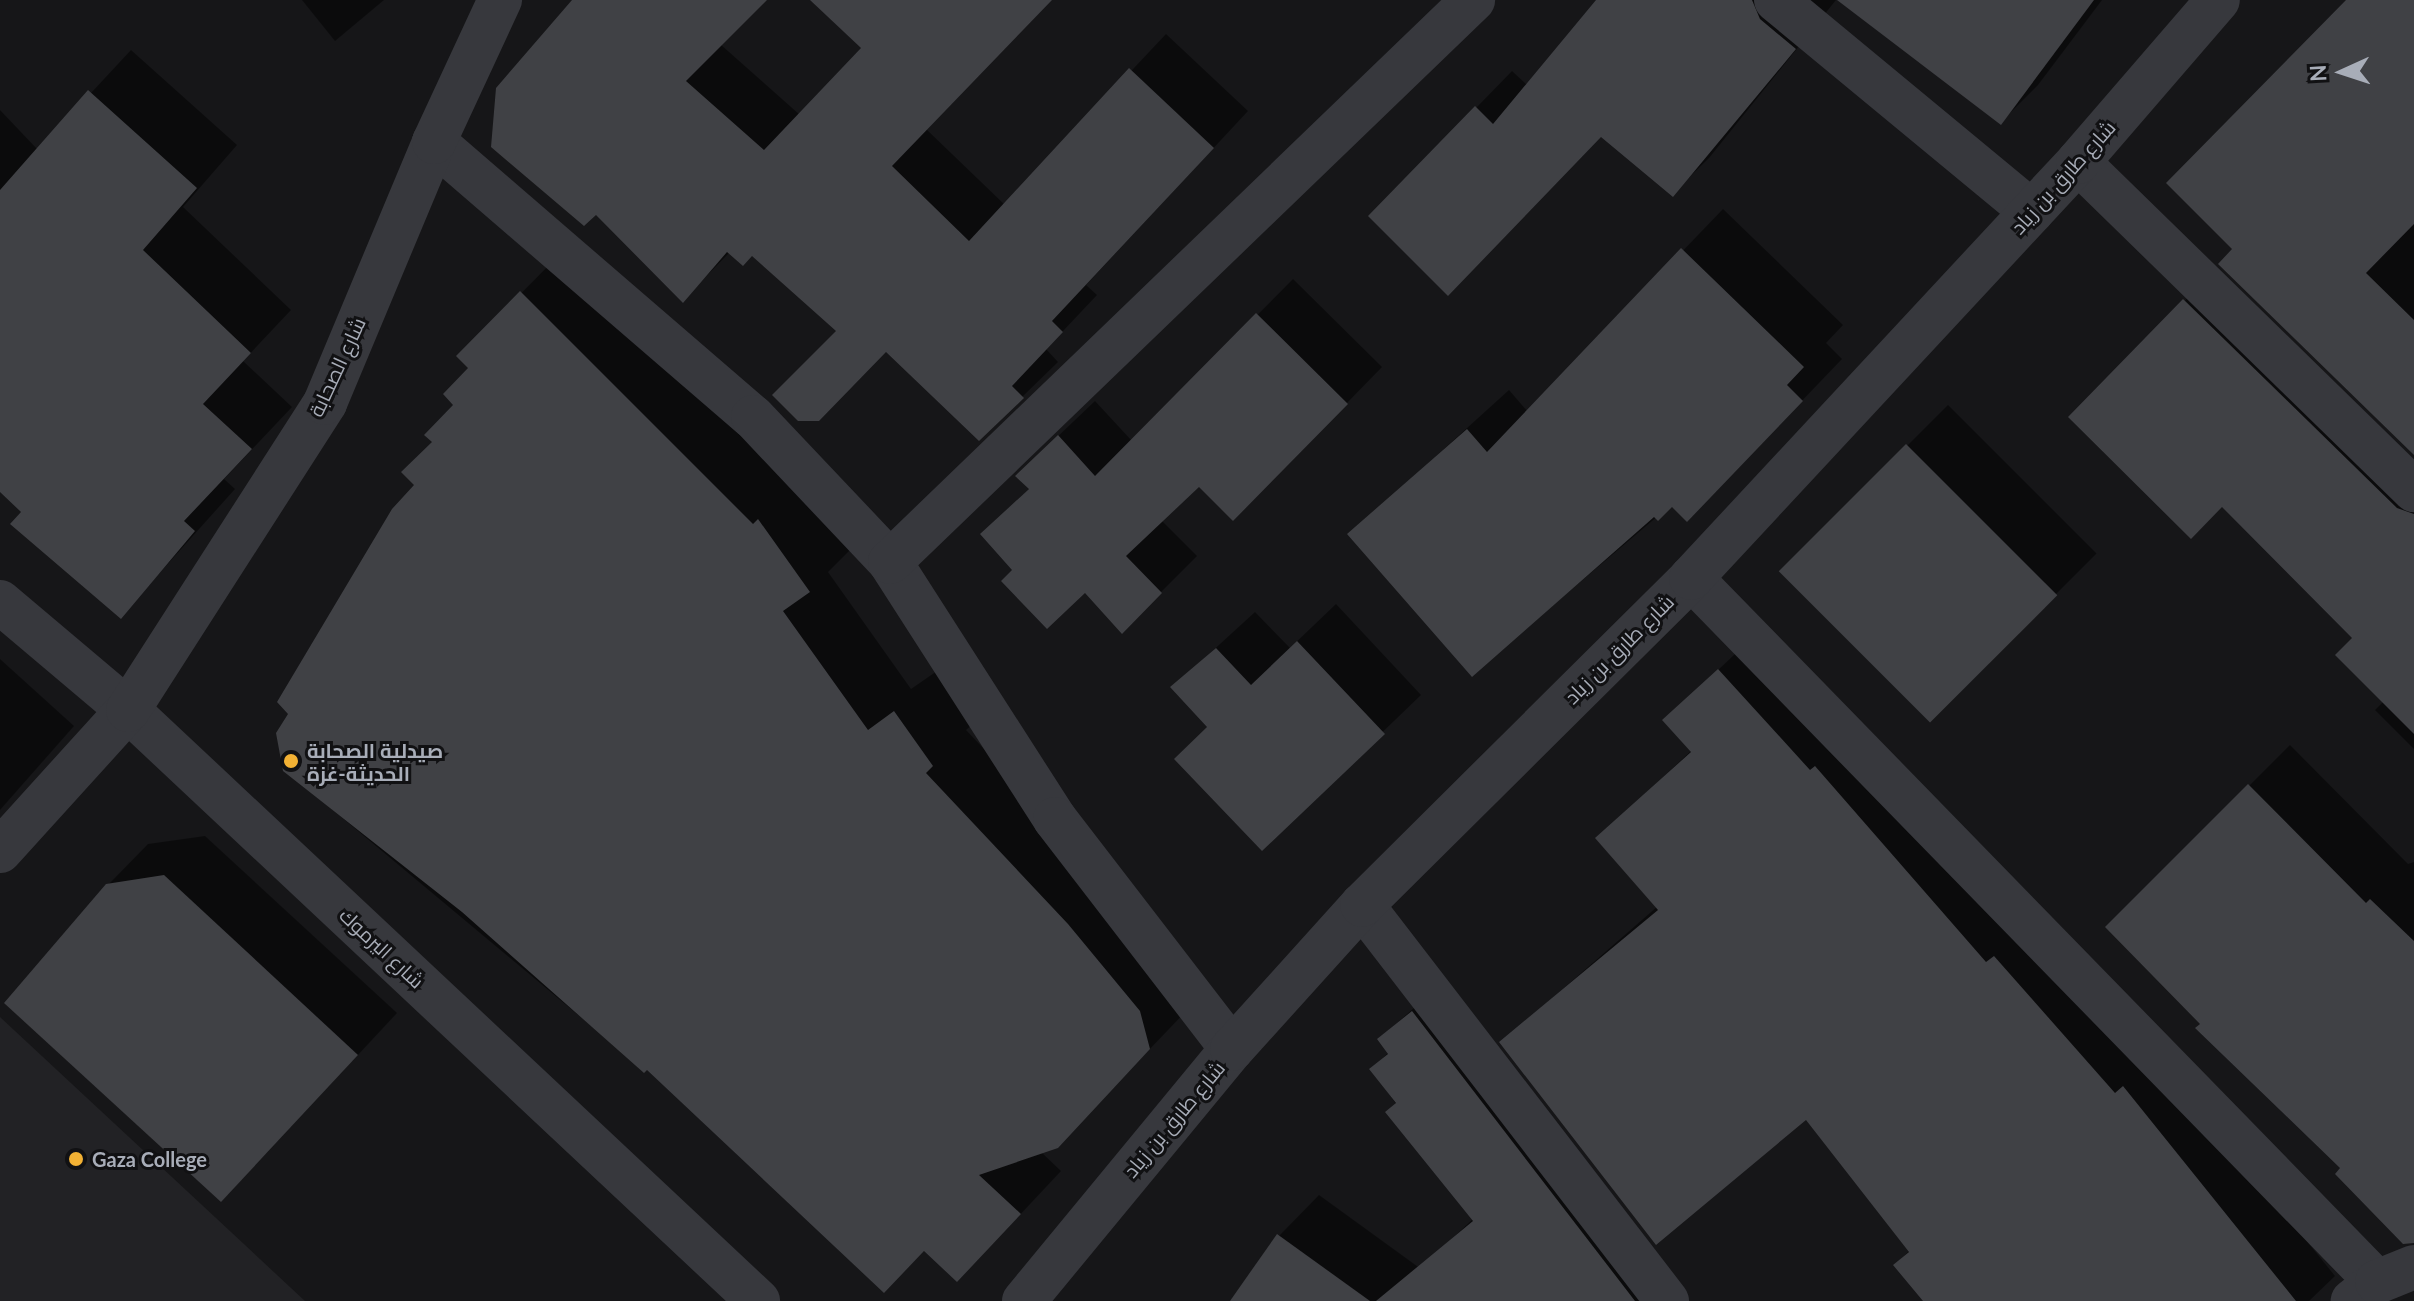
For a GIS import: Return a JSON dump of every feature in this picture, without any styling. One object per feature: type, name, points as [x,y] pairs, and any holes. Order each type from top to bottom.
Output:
[{"type":"street","name":"شارع الصحابة","points":[[0,851],[128,710],[325,403],[434,142],[500,0]]},
{"type":"street","points":[[890,562],[1473,0]]},
{"type":"street","points":[[1776,0],[2032,212]]},
{"type":"street","name":"شارع طارق بن زياد","points":[[1024,1301],[1232,1049],[1362,905],[1691,578],[2078,162],[2218,0]]},
{"type":"street","points":[[434,142],[753,417],[890,562],[1055,819],[1232,1049]]},
{"type":"street","points":[[2078,162],[2414,490]]},
{"type":"street","points":[[1691,578],[2381,1283]]},
{"type":"street","name":"شارع اليرموك","points":[[0,602],[128,710],[758,1301]]},
{"type":"street","points":[[1362,905],[1667,1301]]},
{"type":"shaded area","name":"Gaza College","points":[[0,1017],[305,1301],[0,1301]]},
{"type":"building","points":[[572,0],[767,0],[686,81],[764,150],[861,48],[810,0],[1052,0],[892,166],[969,241],[1129,68],[1214,148],[1052,321],[1063,332],[1012,386],[1024,398],[979,441],[886,352],[819,421],[798,421],[772,395],[836,331],[752,256],[743,266],[727,252],[683,303],[596,215],[584,226],[491,147],[496,88]]},
{"type":"building","points":[[1596,0],[1752,0],[1760,19],[1796,49],[1673,197],[1601,137],[1448,296],[1368,216],[1475,106],[1493,124]]},
{"type":"building","points":[[1837,0],[2094,0],[2001,125]]},
{"type":"building","points":[[2346,0],[2414,0],[2414,224],[2366,273],[2414,320],[2414,455],[2218,264],[2232,249],[2166,183]]},
{"type":"building","points":[[88,90],[197,188],[143,250],[251,353],[203,404],[252,449],[184,521],[195,531],[121,619],[10,524],[21,512],[0,492],[0,190]]},
{"type":"building","points":[[1681,248],[1804,367],[1787,385],[1803,401],[1687,522],[1672,507],[1658,521],[1654,517],[1472,677],[1347,534],[1467,429],[1487,452]]},
{"type":"building","points":[[520,291],[753,524],[758,519],[810,592],[783,611],[868,730],[894,711],[933,766],[926,773],[1068,924],[1140,1011],[1150,1049],[1058,1148],[979,1175],[1021,1214],[957,1282],[924,1251],[884,1293],[647,1070],[644,1073],[462,912],[283,771],[276,733],[288,714],[277,702],[392,509],[414,485],[401,472],[432,442],[424,435],[453,405],[443,394],[468,368],[456,356]]},
{"type":"building","points":[[2183,299],[2397,508],[2414,514],[2414,734],[2335,655],[2352,638],[2222,507],[2191,539],[2068,417]]},
{"type":"building","points":[[1256,313],[1348,404],[1233,521],[1199,487],[1126,556],[1162,593],[1122,634],[1085,593],[1047,629],[1001,581],[1012,570],[980,534],[1029,489],[1015,476],[1058,435],[1095,476]]},
{"type":"building","points":[[1906,444],[2057,595],[1930,723],[1779,571]]},
{"type":"building","points":[[1297,641],[1385,734],[1262,851],[1174,759],[1207,727],[1170,687],[1216,648],[1251,685]]},
{"type":"building","points":[[1718,669],[1810,770],[1815,766],[1986,962],[1994,956],[2115,1093],[2123,1086],[2296,1301],[1923,1301],[1893,1265],[1909,1252],[1806,1120],[1656,1245],[1499,1042],[1658,910],[1595,838],[1691,752],[1662,720]]},
{"type":"building","points":[[2248,784],[2366,903],[2370,899],[2414,941],[2414,1243],[2403,1244],[2335,1174],[2340,1168],[2195,1028],[2200,1024],[2105,927]]},
{"type":"building","points":[[164,875],[358,1055],[221,1202],[4,1003],[106,884]]},
{"type":"building","points":[[1412,1011],[1635,1301],[1376,1301],[1473,1221],[1385,1112],[1396,1103],[1369,1069],[1388,1054],[1377,1039]]},
{"type":"building","points":[[1277,1234],[1370,1301],[1230,1301]]},
{"type":"place","name":"صيدلية الصحابة الحديثة-غزة","points":[[291,761]]},
{"type":"place","name":"Gaza College","points":[[76,1159]]}]
